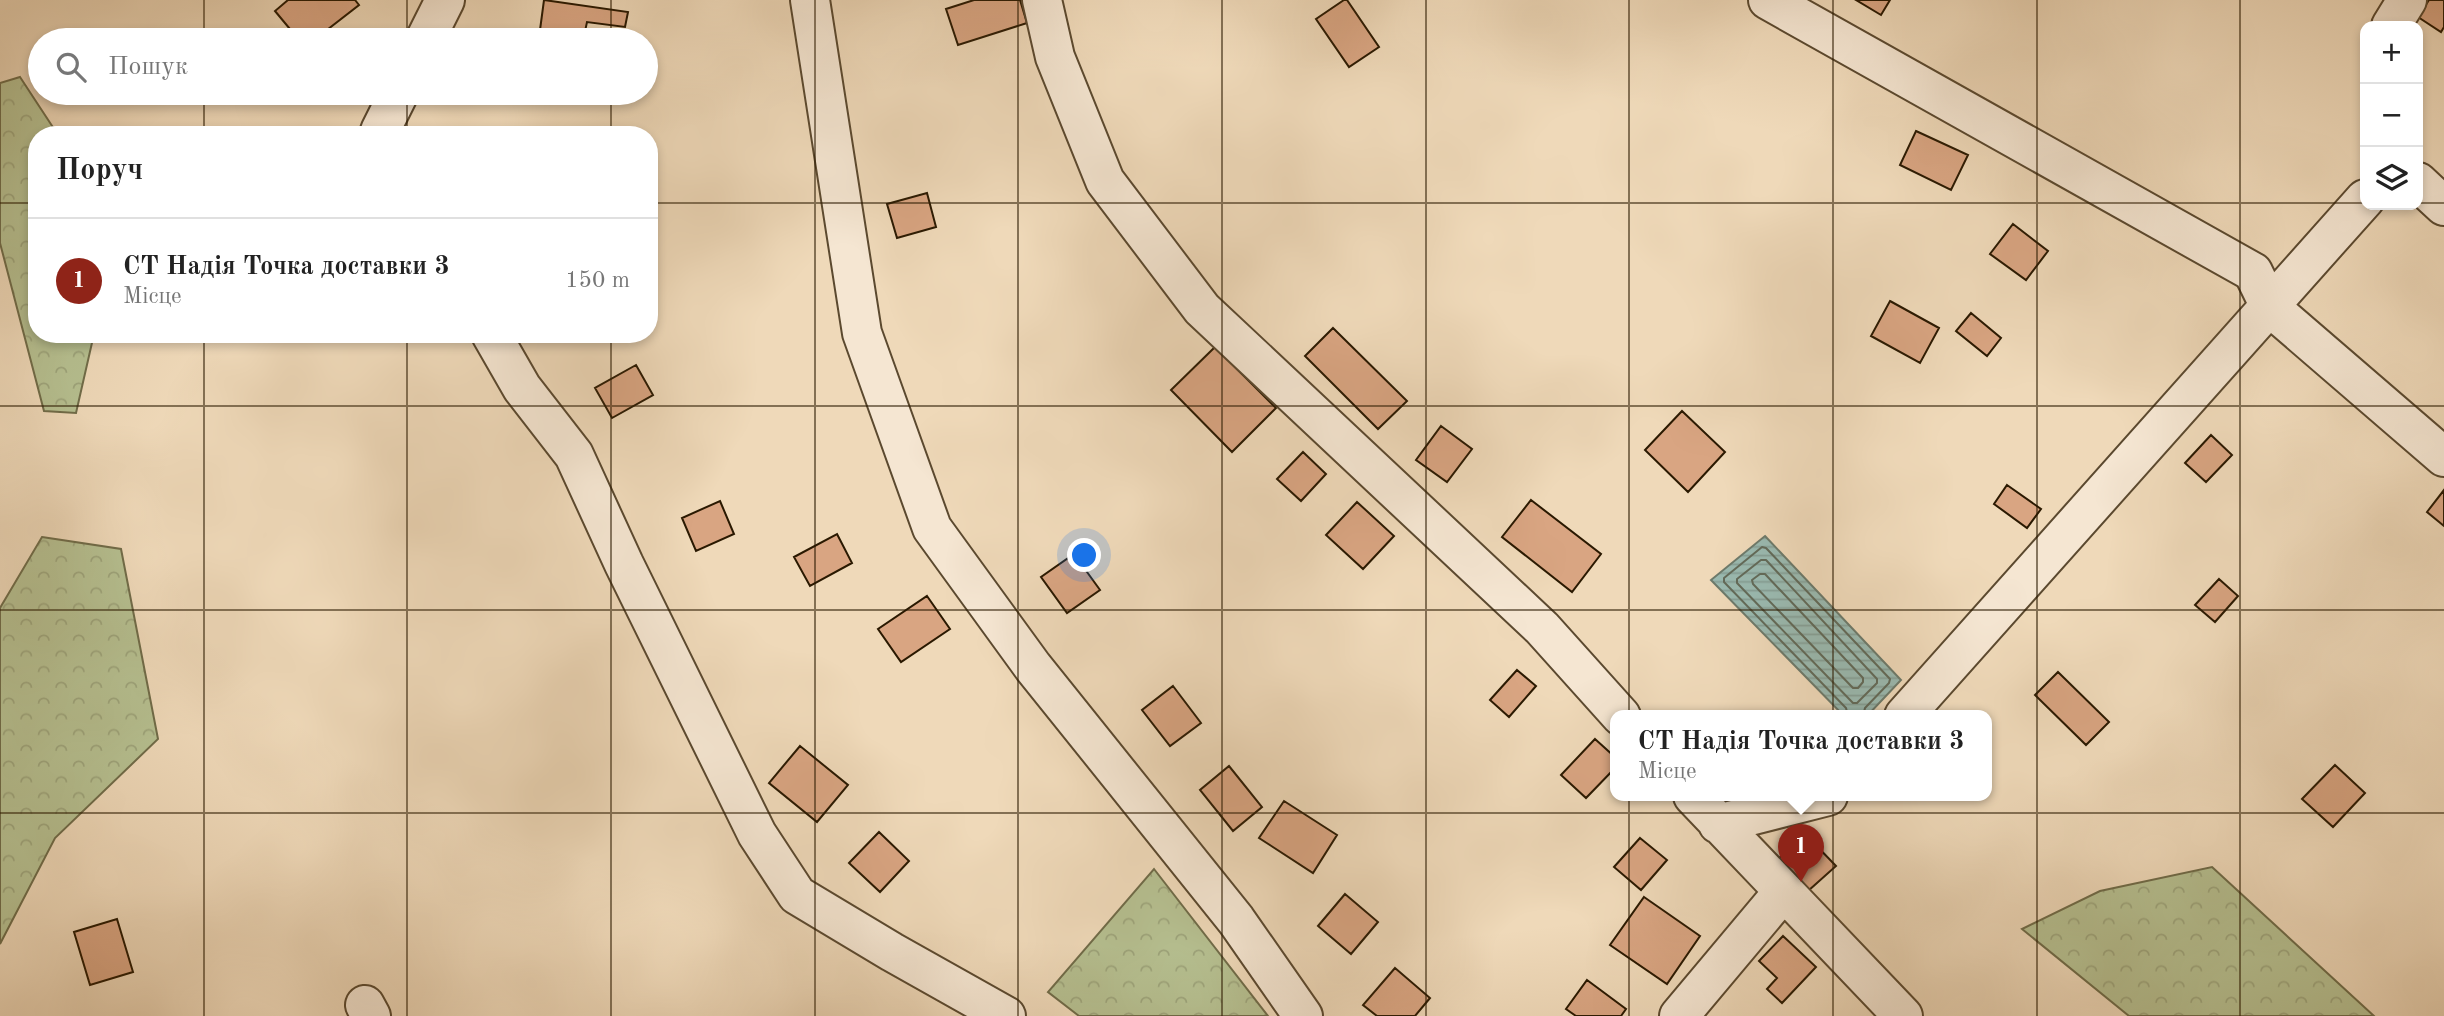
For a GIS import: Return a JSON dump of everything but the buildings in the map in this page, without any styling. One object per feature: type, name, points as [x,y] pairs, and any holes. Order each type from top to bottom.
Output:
[{"type":"street","points":[[431,28],[445,0]]},
{"type":"street","points":[[810,0],[862,333],[932,528],[1033,667],[1236,920],[1303,1016]]},
{"type":"street","points":[[1042,0],[1055,57],[1105,181],[1202,309],[1542,628],[1616,710]]},
{"type":"street","points":[[1768,0],[2253,272],[2270,307],[2444,457]]},
{"type":"street","points":[[2394,21],[2407,0]]},
{"type":"street","points":[[382,126],[393,105]]},
{"type":"street","points":[[2423,187],[2444,206]]},
{"type":"street","points":[[1908,710],[2360,205]]},
{"type":"street","points":[[496,343],[522,388],[574,455],[624,564],[757,834],[797,895],[1006,1016]]},
{"type":"street","points":[[1697,801],[1903,1016]]},
{"type":"street","points":[[1718,824],[1808,801]]},
{"type":"street","points":[[1679,1016],[1783,892]]},
{"type":"green space","points":[[20,77],[28,89],[28,105],[38,105],[52,126],[28,126],[28,343],[92,343],[76,413],[44,411],[0,243],[0,83]]},
{"type":"green space","points":[[42,537],[121,549],[158,739],[55,838],[0,944],[0,608]]},
{"type":"green space","points":[[2212,867],[2374,1016],[2129,1016],[2022,929],[2100,891]]},
{"type":"green space","points":[[1154,869],[1268,1016],[1079,1016],[1048,992]]},
{"type":"water","points":[[1765,536],[1901,680],[1873,710],[1838,710],[1711,580]]},
{"type":"place","name":"СТ Надія Точка доставки 3","points":[[1801,882]]}]
